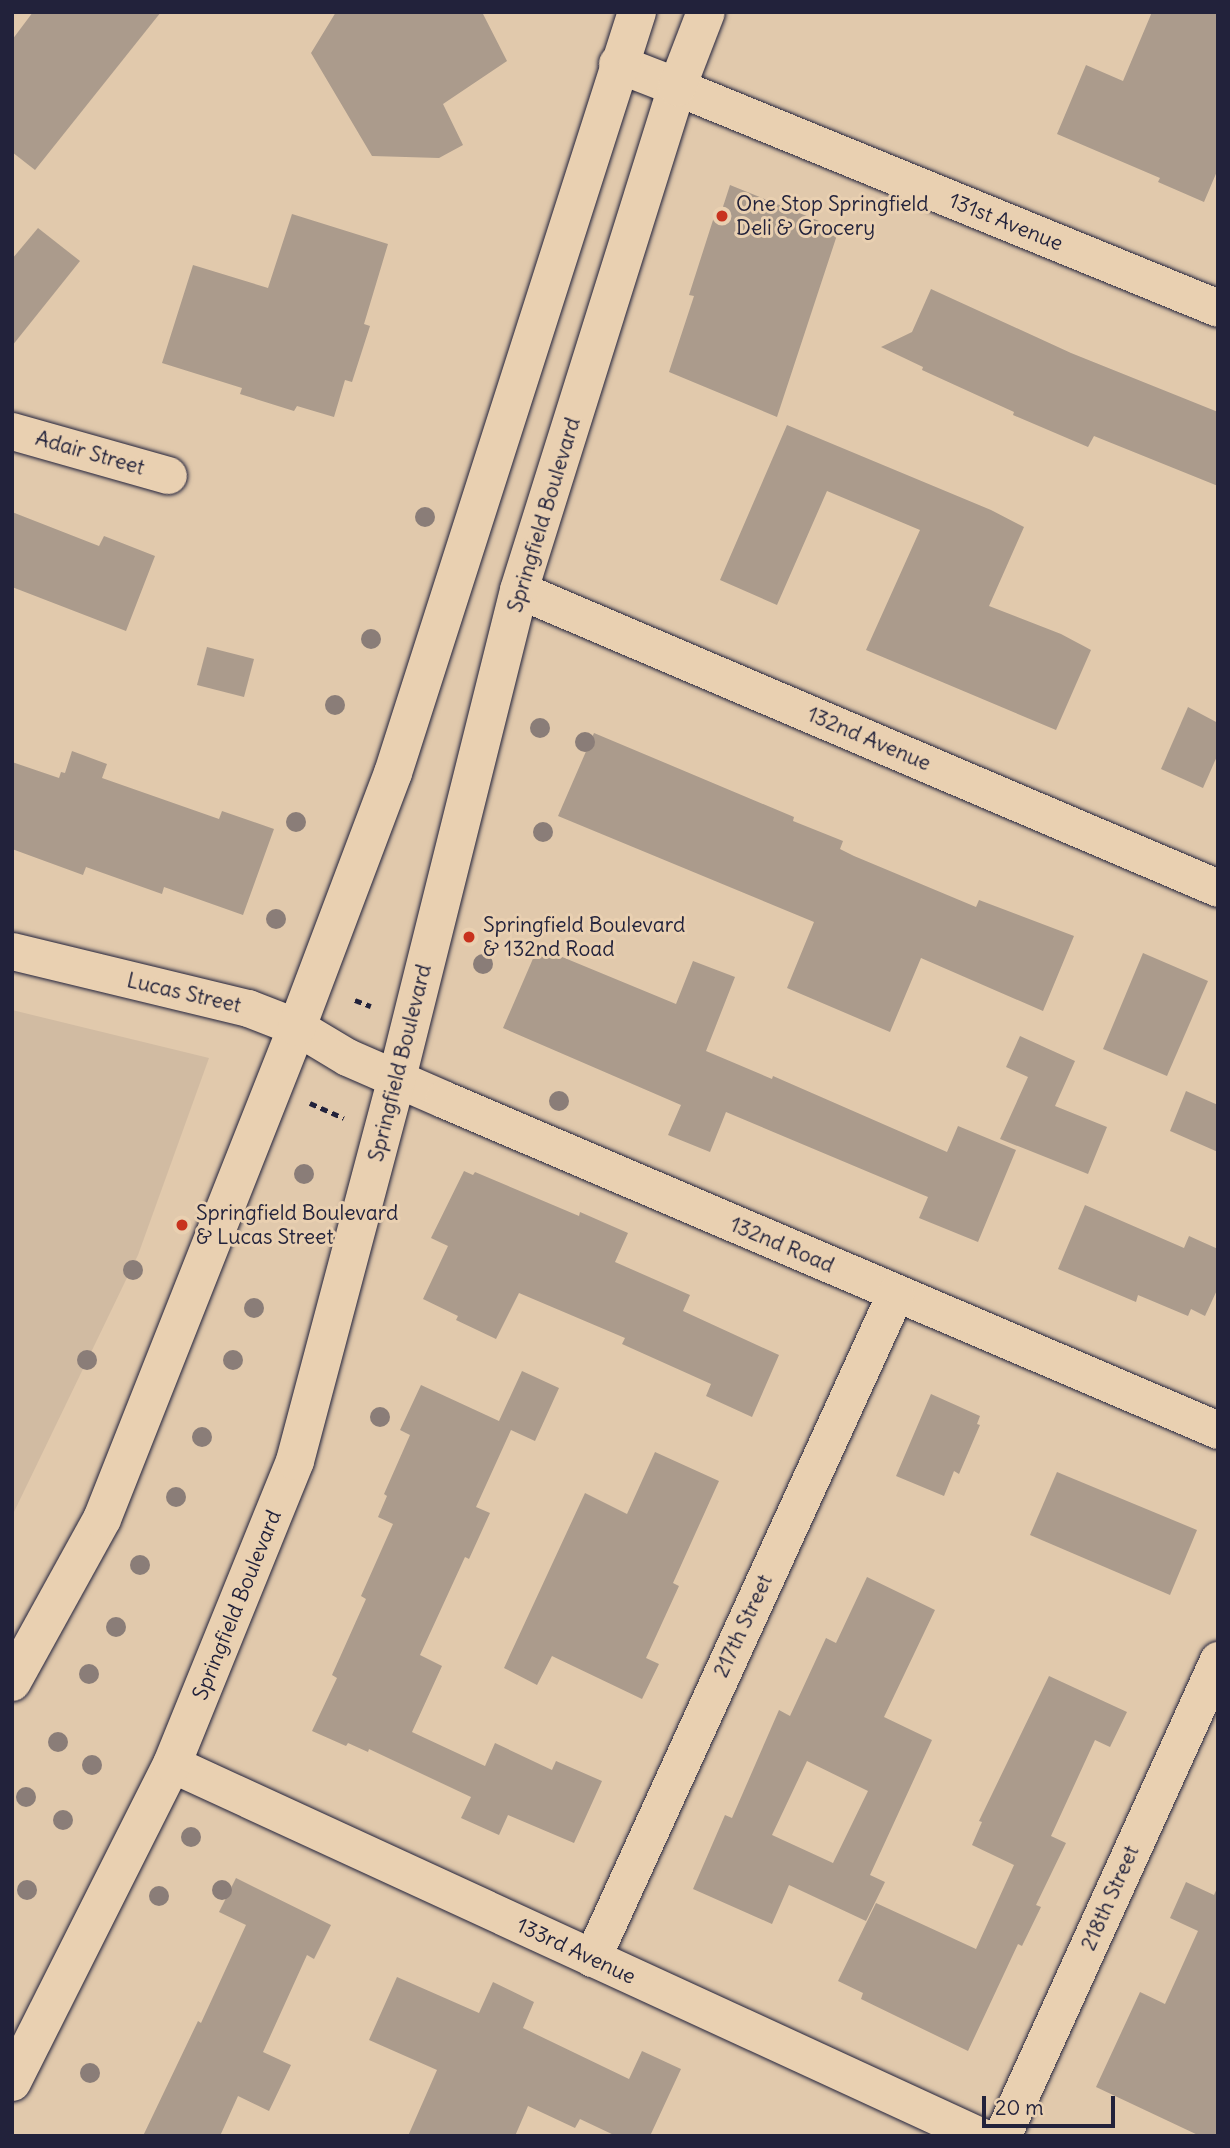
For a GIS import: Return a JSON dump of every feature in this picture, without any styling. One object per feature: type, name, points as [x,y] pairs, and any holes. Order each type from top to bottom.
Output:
[{"type":"main road","points":[[12,1682],[102,1519],[297,1027],[393,773],[618,64],[637,12]]},
{"type":"main road","name":"Springfield Boulevard","points":[[12,2082],[172,1764],[295,1461],[397,1078],[519,590],[677,87],[706,12]]},
{"type":"main road","points":[[618,64],[677,87]]},
{"type":"street","name":"131st Avenue","points":[[677,87],[1218,309]]},
{"type":"street","name":"Adair Street","points":[[12,431],[169,475]]},
{"type":"street","name":"132nd Avenue","points":[[519,590],[1218,888]]},
{"type":"street","name":"Lucas Street","points":[[12,951],[248,1008],[297,1027],[347,1057]]},
{"type":"street","name":"132nd Road","points":[[347,1057],[895,1294],[1218,1430]]},
{"type":"street","name":"217th Street","points":[[592,1958],[895,1294]]},
{"type":"street","name":"218th Street","points":[[1002,2136],[1218,1660]]},
{"type":"street","name":"133rd Avenue","points":[[172,1764],[980,2136]]},
{"type":"path","points":[[299,1099],[346,1119]]},
{"type":"shaded area","points":[[12,1010],[209,1058],[138,1255],[12,1516]]},
{"type":"building","points":[[33,12],[161,12],[35,170],[12,152],[12,40]]},
{"type":"building","points":[[336,12],[482,12],[507,61],[443,104],[463,145],[439,158],[372,156],[311,53]]},
{"type":"building","points":[[1152,12],[1218,12],[1218,169],[1204,202],[1158,182],[1160,178],[1057,134],[1086,65],[1123,81]]},
{"type":"building","points":[[730,185],[839,229],[777,417],[669,372],[694,296],[689,295],[714,217],[719,219]]},
{"type":"building","points":[[292,214],[388,244],[364,324],[370,326],[352,382],[345,380],[334,417],[297,406],[294,411],[240,394],[242,388],[162,363],[193,265],[268,288]]},
{"type":"building","points":[[38,228],[80,261],[12,346],[12,259]]},
{"type":"building","points":[[931,289],[1071,353],[1218,412],[1218,486],[1094,436],[1088,447],[1013,415],[1014,412],[922,370],[923,367],[881,347],[912,332]]},
{"type":"building","points":[[787,425],[991,510],[1024,527],[989,606],[1061,634],[1091,650],[1056,730],[866,650],[920,530],[827,491],[777,605],[720,580]]},
{"type":"building","points":[[12,512],[99,546],[104,536],[155,556],[126,631],[12,587]]},
{"type":"building","points":[[207,647],[254,659],[244,697],[197,685]]},
{"type":"building","points":[[1188,707],[1218,723],[1218,754],[1203,788],[1161,769]]},
{"type":"building","points":[[594,733],[794,817],[793,821],[843,841],[840,849],[854,856],[976,907],[979,900],[1074,936],[1043,1011],[921,958],[890,1032],[787,988],[814,922],[558,816]]},
{"type":"building","points":[[72,751],[107,764],[102,778],[219,819],[222,811],[274,829],[243,915],[164,887],[162,894],[86,867],[83,875],[12,849],[12,762],[59,778],[61,772],[65,773]]},
{"type":"building","points":[[538,947],[676,1004],[693,961],[735,977],[706,1051],[772,1079],[773,1076],[947,1152],[958,1126],[1016,1150],[978,1242],[919,1218],[928,1197],[726,1112],[710,1152],[668,1135],[681,1105],[503,1028]]},
{"type":"building","points":[[1143,953],[1208,981],[1167,1076],[1103,1049]]},
{"type":"building","points":[[1020,1036],[1075,1061],[1055,1106],[1107,1127],[1088,1174],[1000,1139],[1028,1077],[1006,1067]]},
{"type":"building","points":[[1186,1091],[1218,1105],[1218,1152],[1170,1131]]},
{"type":"building","points":[[464,1171],[473,1175],[475,1172],[579,1216],[580,1212],[628,1233],[615,1262],[690,1295],[683,1311],[779,1355],[752,1417],[706,1396],[711,1384],[622,1344],[625,1338],[519,1293],[496,1339],[456,1320],[458,1316],[423,1299],[448,1246],[431,1238]]},
{"type":"building","points":[[1085,1205],[1184,1248],[1189,1236],[1218,1249],[1218,1288],[1205,1316],[1191,1309],[1188,1316],[1138,1295],[1136,1302],[1058,1269]]},
{"type":"building","points":[[522,1371],[559,1388],[535,1441],[511,1430],[476,1507],[490,1513],[469,1559],[465,1557],[420,1655],[442,1666],[412,1732],[485,1766],[495,1743],[552,1770],[556,1761],[602,1781],[574,1843],[508,1815],[499,1835],[461,1818],[471,1797],[369,1749],[368,1752],[348,1743],[346,1746],[312,1731],[337,1678],[332,1675],[366,1599],[361,1596],[393,1524],[378,1517],[387,1496],[384,1494],[410,1435],[400,1430],[421,1385],[499,1421]]},
{"type":"building","points":[[931,1394],[980,1416],[977,1424],[980,1425],[959,1474],[954,1471],[944,1496],[896,1476]]},
{"type":"building","points":[[655,1452],[719,1481],[673,1583],[679,1586],[646,1658],[659,1664],[642,1699],[552,1656],[537,1685],[504,1668],[585,1493],[627,1514]]},
{"type":"building","points":[[1057,1472],[1197,1530],[1170,1595],[1030,1535]]},
{"type":"building","points":[[867,1577],[935,1610],[884,1717],[932,1740],[870,1875],[885,1882],[866,1921],[789,1885],[772,1924],[693,1889],[725,1815],[732,1818],[779,1710],[790,1716],[826,1638],[836,1643]],"holes":[[[807,1761],[868,1791],[833,1863],[772,1835]]]},
{"type":"building","points":[[1049,1676],[1127,1712],[1110,1747],[1095,1740],[1051,1836],[1066,1843],[1036,1905],[1041,1907],[1022,1946],[1018,1944],[968,2051],[861,1999],[863,1993],[838,1981],[876,1903],[976,1949],[1014,1865],[972,1845],[982,1822],[979,1821]]},
{"type":"building","points":[[236,1878],[331,1925],[314,1959],[307,1955],[263,2052],[291,2065],[269,2111],[238,2096],[220,2136],[143,2136],[198,2021],[201,2023],[246,1925],[219,1912]]},
{"type":"building","points":[[1186,1882],[1214,1895],[1218,1886],[1218,2136],[1200,2136],[1096,2087],[1140,1992],[1165,2004],[1198,1931],[1170,1918]]},
{"type":"building","points":[[397,1977],[479,2013],[493,1982],[534,2002],[523,2028],[629,2079],[642,2051],[681,2069],[650,2136],[616,2136],[580,2119],[575,2128],[528,2106],[515,2136],[408,2136],[437,2070],[369,2040]]},
{"type":"place","name":"One Stop Springfield Deli & Grocery","points":[[722,216]]},
{"type":"place","name":"Springfield Boulevard & 132nd Road","points":[[469,937]]},
{"type":"place","name":"Springfield Boulevard & Lucas Street","points":[[182,1225]]}]
